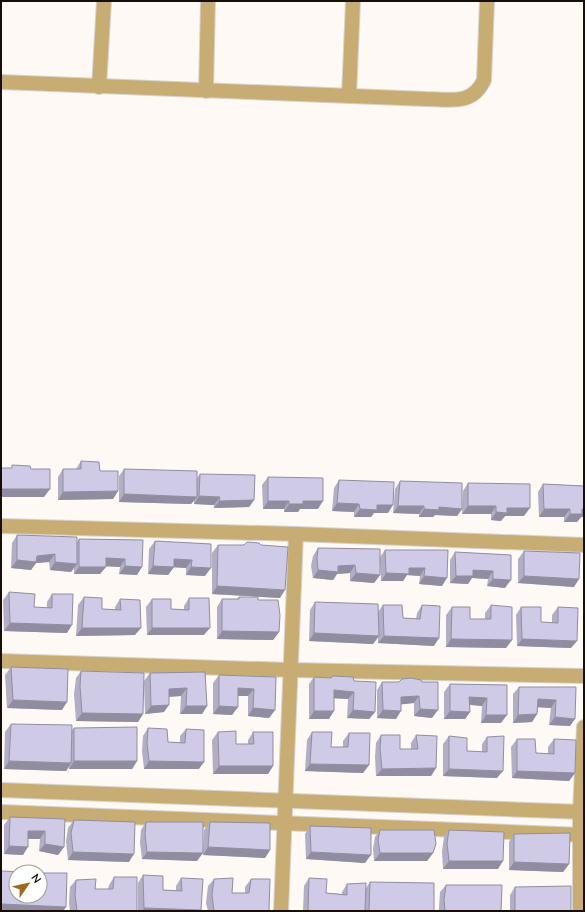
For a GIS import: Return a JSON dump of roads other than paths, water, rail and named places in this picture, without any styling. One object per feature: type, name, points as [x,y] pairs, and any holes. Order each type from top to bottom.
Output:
[{"type":"street","points":[[100,87],[104,1]]},
{"type":"street","points":[[206,91],[208,1]]},
{"type":"street","points":[[349,96],[354,1]]},
{"type":"street","points":[[1,82],[206,91],[466,99],[474,95],[484,80],[487,1]]},
{"type":"street","points":[[1,526],[296,534],[584,545]]},
{"type":"street","points":[[281,911],[283,823],[296,534]]},
{"type":"street","points":[[1,661],[291,670],[584,676]]},
{"type":"street","points":[[580,911],[584,727]]},
{"type":"street","points":[[1,790],[284,802],[582,812]]},
{"type":"street","points":[[1,812],[582,834]]}]
